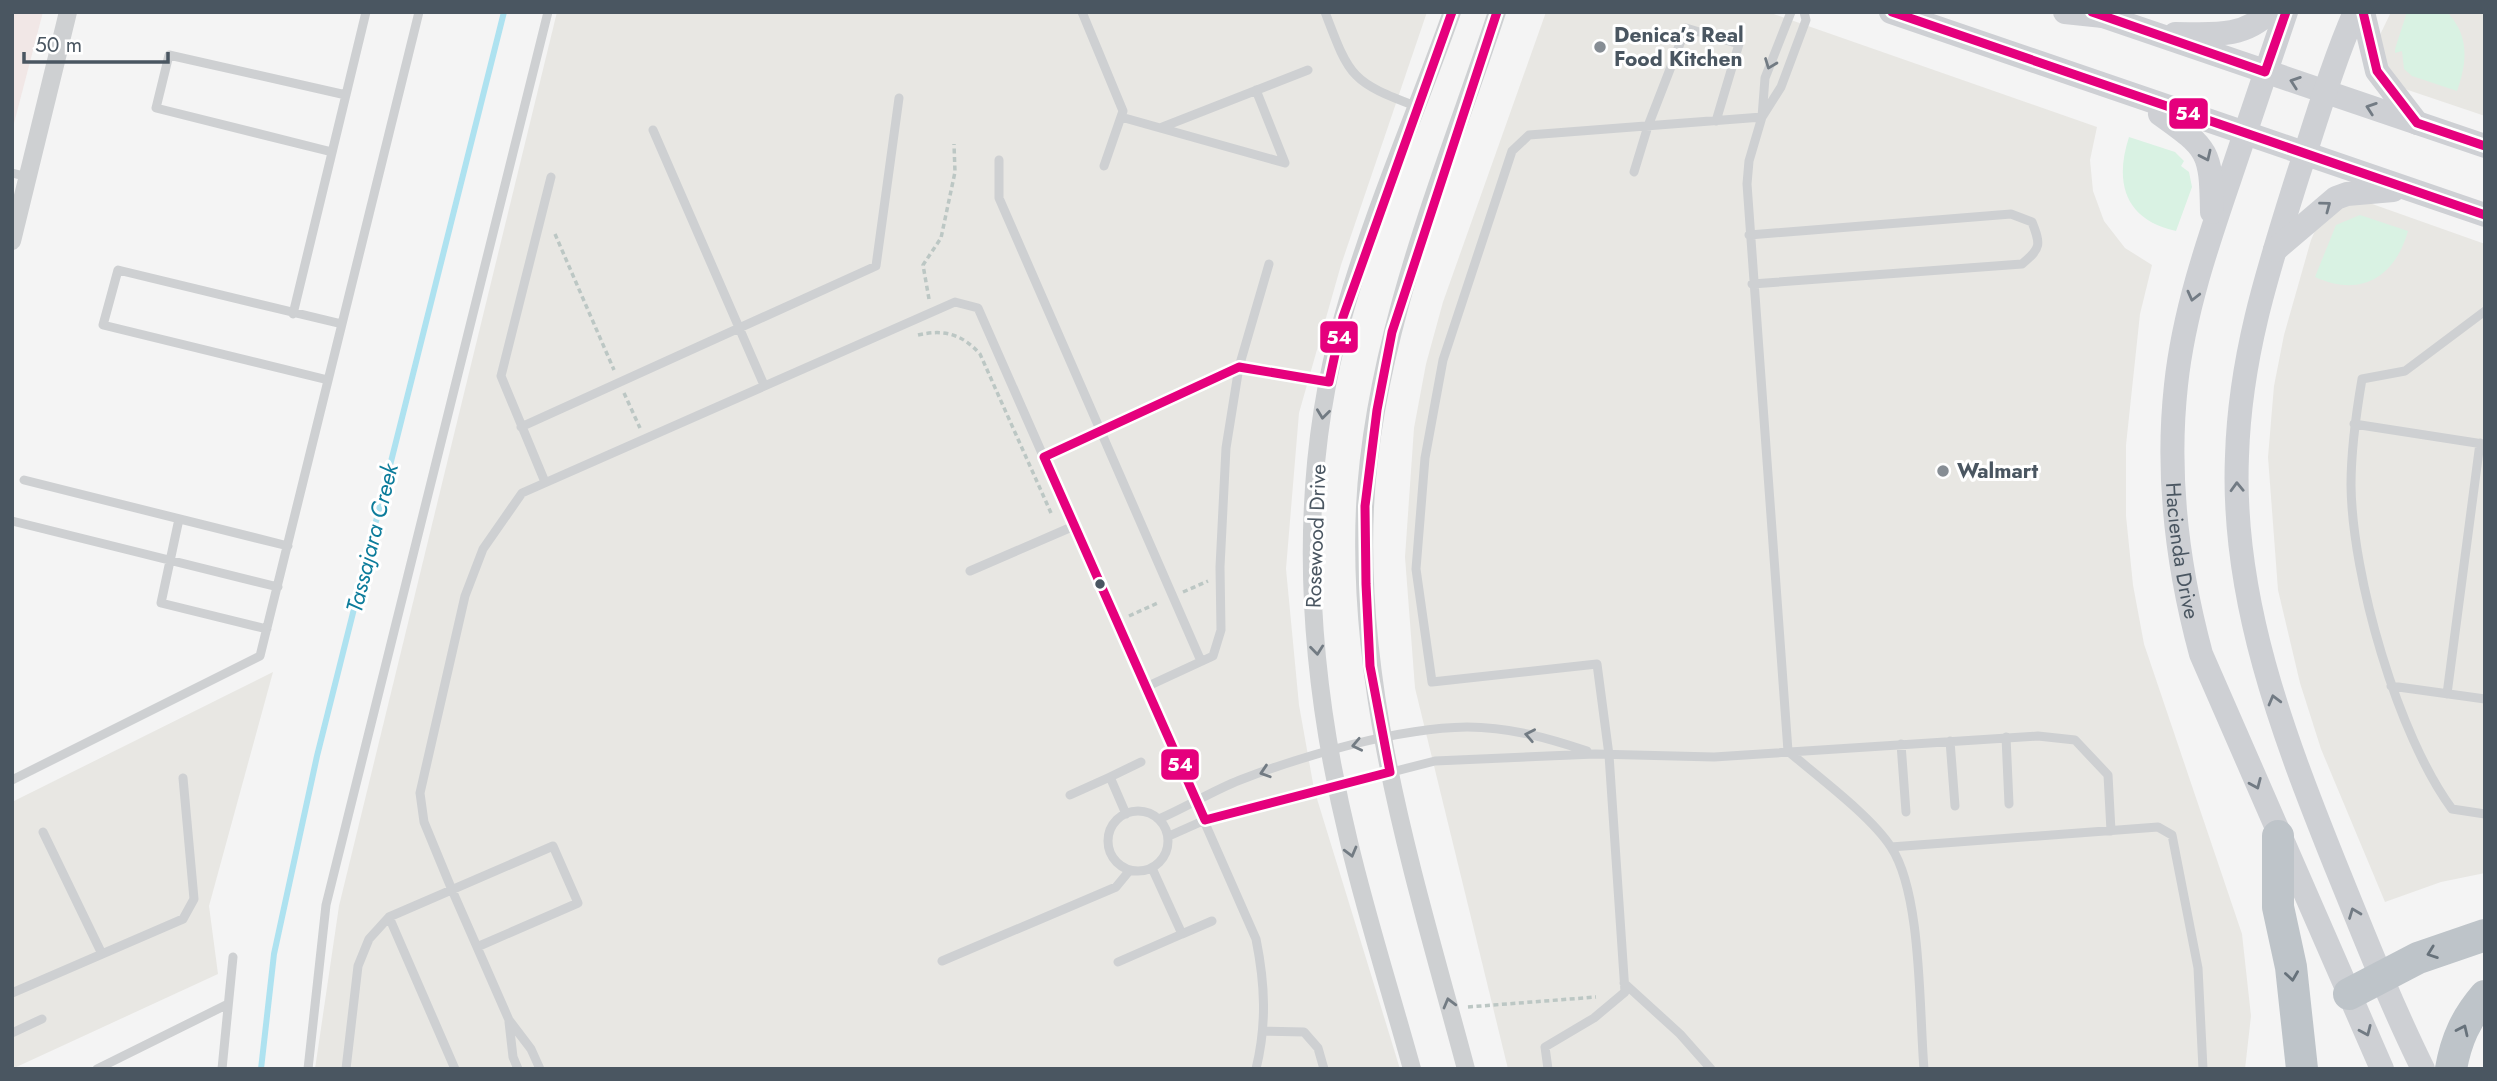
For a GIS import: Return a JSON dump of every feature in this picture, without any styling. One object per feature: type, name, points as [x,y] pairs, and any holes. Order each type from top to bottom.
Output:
[{"type":"highway","points":[[2278,836],[2278,907],[2291,967],[2302,1069]]},
{"type":"highway","points":[[2349,994],[2418,958],[2485,935]]},
{"type":"highway","points":[[2451,1069],[2454,1049],[2465,1023],[2485,996]]},
{"type":"main road","points":[[1891,12],[2244,135],[2485,215]]},
{"type":"main road","points":[[2065,12],[2097,14],[2485,146]]},
{"type":"main road","points":[[2157,35],[2235,33],[2250,28],[2269,12]]},
{"type":"main road","name":"Hacienda Drive","points":[[2286,12],[2212,230],[2187,319],[2176,384],[2172,453],[2174,524],[2185,595],[2200,654],[2382,1069]]},
{"type":"main road","points":[[2355,12],[2325,93],[2274,250],[2250,337],[2240,397],[2236,459],[2238,517],[2245,585],[2276,710],[2381,976],[2423,1069]]},
{"type":"main road","points":[[2363,12],[2377,71],[2417,123]]},
{"type":"main road","points":[[2136,97],[2198,142],[2207,156],[2211,169],[2212,230]]},
{"type":"main road","points":[[2274,250],[2336,198],[2347,194],[2405,188]]},
{"type":"street","points":[[12,241],[20,175],[68,12]]},
{"type":"street","name":"Rosewood Drive","points":[[1412,1069],[1349,843],[1337,786],[1323,715],[1311,586],[1315,484],[1329,382],[1343,317],[1452,12]]},
{"type":"street","points":[[1466,1069],[1396,808],[1370,666],[1365,506],[1377,410],[1392,332],[1497,12]]},
{"type":"lane","points":[[293,314],[366,12]]},
{"type":"lane","points":[[12,780],[261,656],[419,12]]},
{"type":"lane","points":[[308,1069],[326,905],[548,12]]},
{"type":"lane","points":[[1082,12],[1123,111],[1104,166]]},
{"type":"lane","points":[[1325,12],[1344,62],[1357,79],[1386,95],[1418,107]]},
{"type":"lane","points":[[1791,12],[1765,78],[1762,117],[1748,173],[1752,284],[1788,751],[1876,828],[1901,865],[1911,902],[1924,1069]]},
{"type":"lane","points":[[1762,117],[1781,87],[1805,20],[1804,12]]},
{"type":"lane","points":[[1634,172],[1648,127],[1686,28],[1739,44],[1716,121]]},
{"type":"lane","points":[[332,152],[156,108],[159,94],[169,55],[346,95]]},
{"type":"lane","points":[[1160,128],[1308,70]]},
{"type":"lane","points":[[1121,117],[1285,163],[1256,90]]},
{"type":"lane","points":[[521,427],[876,267],[899,98]]},
{"type":"lane","points":[[1548,1069],[1545,1047],[1594,1018],[1625,992],[1609,755],[1597,664],[1432,681],[1416,569],[1425,458],[1443,360],[1512,150],[1528,135],[1762,117]]},
{"type":"lane","points":[[653,130],[764,385]]},
{"type":"lane","points":[[999,160],[999,198],[1099,432],[1202,661]]},
{"type":"lane","points":[[545,482],[501,376],[551,177]]},
{"type":"lane","points":[[1749,235],[2011,214],[2032,222],[2039,241],[2037,252],[2022,264],[1752,284]]},
{"type":"lane","points":[[1146,688],[1213,656],[1221,630],[1220,568],[1226,448],[1239,367],[1269,264]]},
{"type":"lane","points":[[328,380],[103,325],[118,270],[342,324]]},
{"type":"lane","points":[[540,1069],[531,1049],[509,1020],[452,890],[424,822],[420,793],[466,596],[483,549],[522,493],[931,310],[956,302],[978,308],[1256,939],[1264,977],[1263,1031],[1256,1069]]},
{"type":"lane","points":[[2485,311],[2405,371],[2362,379],[2354,424],[2351,486],[2358,556],[2392,686],[2433,783],[2452,809],[2485,814]]},
{"type":"lane","points":[[1044,457],[1239,367],[1329,382]]},
{"type":"lane","points":[[2354,424],[2482,444],[2447,694]]},
{"type":"lane","points":[[24,480],[288,545]]},
{"type":"lane","points":[[179,519],[161,603],[267,629]]},
{"type":"lane","points":[[12,521],[278,587]]},
{"type":"lane","points":[[970,571],[1074,526]]},
{"type":"lane","points":[[2392,686],[2485,699]]},
{"type":"lane","points":[[1159,819],[1242,779],[1330,751],[1413,733],[1480,728],[1548,738],[1595,754]]},
{"type":"lane","points":[[2006,737],[2009,804]]},
{"type":"lane","points":[[1169,836],[1205,820],[1447,760],[1595,754],[1685,758],[2006,737],[2075,740],[2108,775],[2111,831]]},
{"type":"lane","points":[[1950,741],[1955,806]]},
{"type":"lane","points":[[1901,744],[1906,812]]},
{"type":"lane","points":[[1070,795],[1141,762]]},
{"type":"lane","points":[[1110,777],[1126,814]]},
{"type":"lane","points":[[12,993],[183,919],[194,899],[183,778]]},
{"type":"lane","points":[[1144,811],[1159,819],[1169,836],[1163,860],[1152,868],[1130,870],[1112,857],[1108,846],[1113,824],[1126,814],[1144,811]]},
{"type":"lane","points":[[1891,848],[2158,827],[2172,835],[2198,968],[2203,1069]]},
{"type":"lane","points":[[43,832],[102,954]]},
{"type":"lane","points":[[346,1069],[358,966],[369,939],[389,917],[553,846],[578,903],[477,947]]},
{"type":"lane","points":[[1152,868],[1182,934]]},
{"type":"lane","points":[[942,961],[1116,887],[1130,870]]},
{"type":"lane","points":[[389,917],[456,1069]]},
{"type":"lane","points":[[1118,962],[1212,921]]},
{"type":"lane","points":[[222,1069],[226,1005],[233,957]]},
{"type":"lane","points":[[1624,985],[1680,1034],[1711,1069]]},
{"type":"lane","points":[[97,1069],[226,1005]]},
{"type":"lane","points":[[12,1032],[41,1020]]},
{"type":"lane","points":[[509,1020],[513,1057],[518,1069]]},
{"type":"lane","points":[[1263,1031],[1304,1032],[1318,1048],[1324,1069]]},
{"type":"path","points":[[941,332],[931,310],[923,265],[942,238],[956,172],[954,144]]},
{"type":"path","points":[[555,234],[644,438]]},
{"type":"path","points":[[906,340],[919,335],[951,333],[969,342],[980,354],[1060,533]]},
{"type":"path","points":[[1450,1009],[1593,999],[1624,985]]},
{"type":"shaded area","points":[[12,12],[43,12],[12,131]]},
{"type":"shaded area","points":[[557,12],[1427,12],[1341,265],[1299,413],[1286,569],[1299,705],[1314,789],[1400,1069],[315,1069],[339,906]]},
{"type":"shaded area","points":[[1546,12],[1768,12],[2097,127],[2090,160],[2093,191],[2104,221],[2125,248],[2152,265],[2140,314],[2126,445],[2126,516],[2133,585],[2144,644],[2242,934],[2251,1016],[2245,1069],[1508,1069],[1415,688],[1405,557],[1414,428],[1426,364],[1443,302]]},
{"type":"shaded area","points":[[2391,12],[2485,12],[2485,116],[2405,89],[2387,76],[2378,39]]},
{"type":"shaded area","points":[[2361,200],[2485,244],[2485,873],[2441,882],[2385,902],[2321,749],[2300,683],[2278,590],[2268,457],[2274,386],[2284,335],[2311,240],[2318,224],[2328,212]]},
{"type":"shaded area","points":[[273,672],[209,906],[218,974],[12,1069],[12,802]]},
{"type":"green space","points":[[2407,12],[2447,12],[2454,21],[2460,31],[2464,50],[2463,70],[2457,91],[2412,76],[2404,69],[2402,51],[2395,53],[2395,49]]},
{"type":"green space","points":[[2129,137],[2175,152],[2184,161],[2181,166],[2189,172],[2192,187],[2176,231],[2145,218],[2135,209],[2128,197],[2123,170]]},
{"type":"green space","points":[[2360,215],[2408,231],[2394,261],[2374,279],[2361,284],[2332,283],[2315,277],[2336,225]]},
{"type":"waterway","name":"Tassajara Creek","points":[[261,1069],[274,954],[317,756],[504,12]]},
{"type":"transit line","name":"54","points":[[1452,12],[1343,317],[1329,382],[1239,367],[1044,457],[1205,820],[1390,772],[1370,666],[1366,584],[1365,506],[1377,410],[1392,332],[1497,12]]},
{"type":"transit line","name":"54","points":[[1892,12],[2485,215]]},
{"type":"transit line","name":"54","points":[[2092,12],[2265,72],[2286,12]]},
{"type":"transit line","name":"54","points":[[2363,12],[2377,71],[2417,123],[2485,146]]},
{"type":"place","name":"Denica’s Real Food Kitchen","points":[[1600,47]]},
{"type":"place","name":"Walmart","points":[[1943,471]]}]
